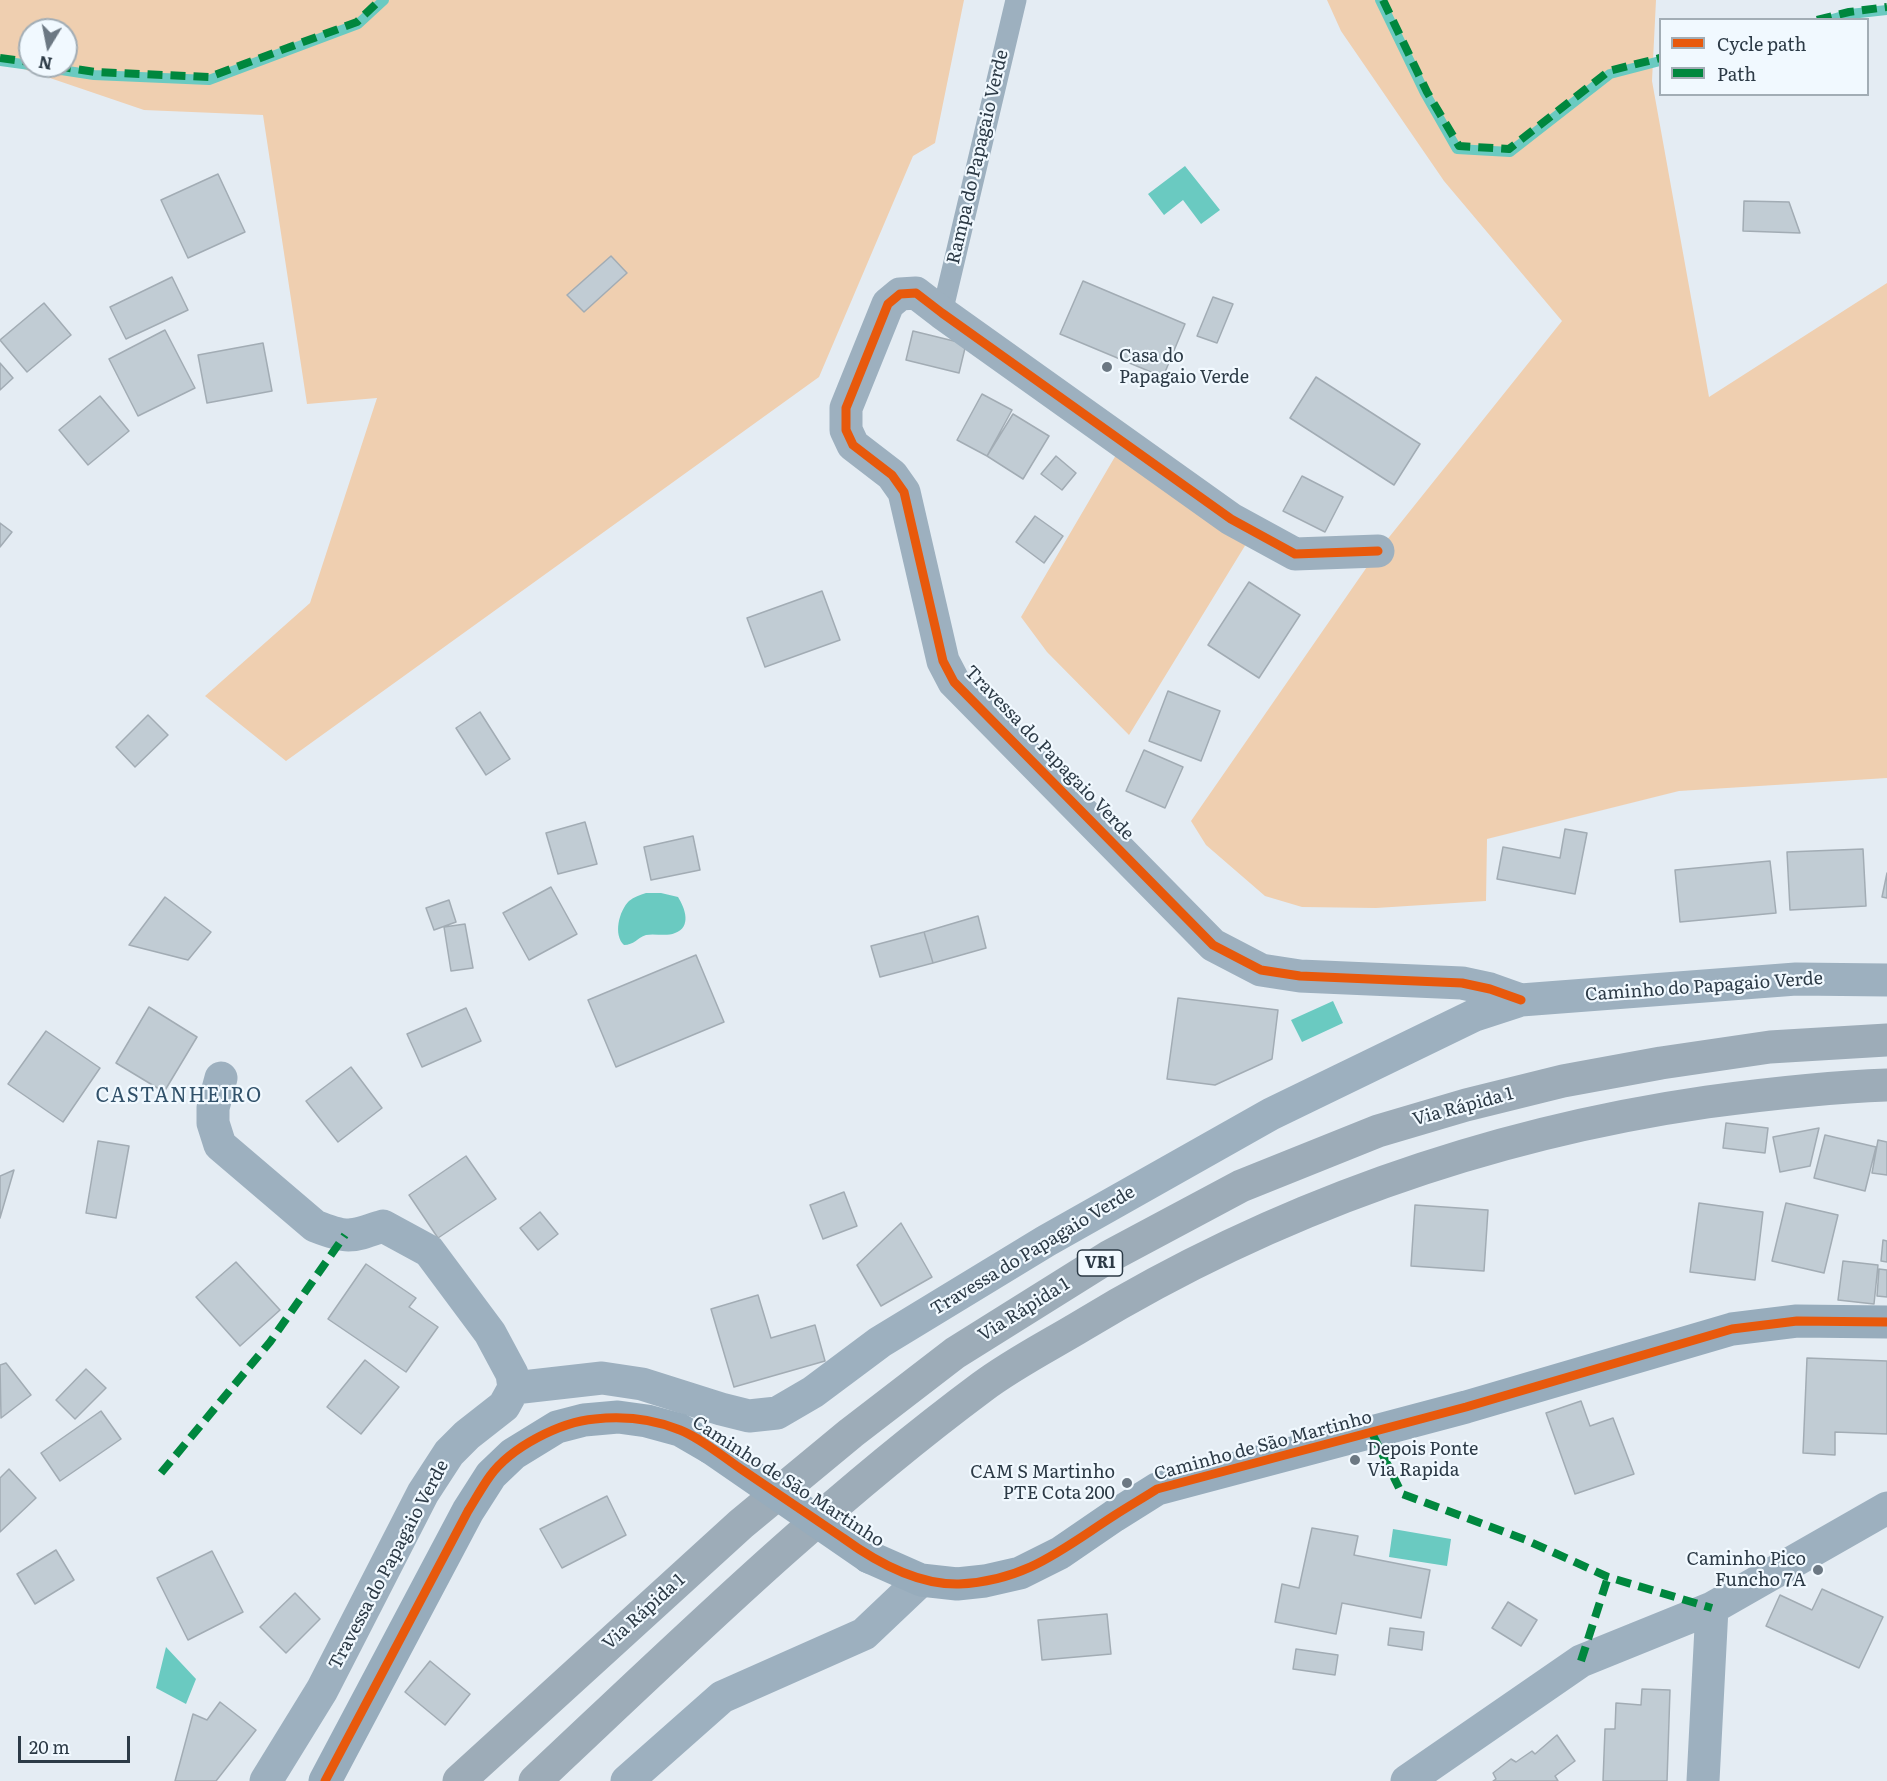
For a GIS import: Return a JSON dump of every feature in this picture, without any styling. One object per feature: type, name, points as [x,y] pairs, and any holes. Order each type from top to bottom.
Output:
[{"type":"highway","name":"Via Rápida 1","points":[[459,1781],[741,1524],[851,1433],[955,1353],[1110,1256],[1241,1186],[1378,1131],[1563,1081],[1661,1063],[1770,1047],[1887,1040]]},
{"type":"highway","name":"VR1","points":[[535,1781],[779,1553],[878,1468],[986,1384],[1138,1292],[1264,1228],[1387,1179],[1475,1151],[1577,1126],[1669,1108],[1767,1094],[1887,1085]]},
{"type":"street","name":"Travessa do Papagaio Verde","points":[[1378,551],[1294,554],[1231,519],[916,293],[900,294],[888,304],[846,408],[846,430],[853,445],[892,475],[904,492],[943,661],[954,682],[1213,945],[1261,970],[1300,976],[1462,983],[1490,989],[1521,1000]]},
{"type":"street","name":"Caminho do Papagaio Verde","points":[[1521,1000],[1796,979],[1887,980]]},
{"type":"street","name":"Travessa do Papagaio Verde","points":[[266,1781],[322,1690],[423,1493],[449,1453],[467,1435],[504,1406],[514,1388],[602,1378],[642,1384],[749,1416],[777,1413],[813,1392],[880,1342],[1026,1252],[1271,1114],[1475,1015],[1521,1000]]},
{"type":"street","points":[[221,1078],[213,1108],[213,1123],[220,1145],[315,1226],[333,1233],[353,1236],[383,1226],[429,1251],[490,1333],[512,1374],[514,1388]]},
{"type":"street","name":"Caminho de São Martinho","points":[[325,1781],[468,1511],[491,1475],[513,1454],[557,1427],[584,1420],[618,1417],[647,1421],[680,1430],[711,1448],[869,1557],[921,1580],[957,1584],[985,1581],[1020,1573],[1060,1553],[1157,1489],[1456,1410],[1732,1329],[1797,1321],[1887,1322]]},
{"type":"street","points":[[1407,1781],[1581,1661],[1712,1608],[1887,1508]]},
{"type":"street","points":[[627,1781],[722,1697],[864,1634],[921,1580]]},
{"type":"street","points":[[1703,1781],[1712,1608]]},
{"type":"lane","name":"Rampa do Papagaio Verde","points":[[942,313],[1016,0]]},
{"type":"shaded area","points":[[0,0],[964,0],[935,143],[913,156],[819,377],[286,761],[205,696],[310,603],[377,398],[307,404],[263,115],[144,110],[50,78],[78,78],[78,18],[18,18],[18,67],[0,61]]},
{"type":"shaded area","points":[[1327,0],[1656,0],[1652,81],[1709,397],[1887,283],[1887,778],[1679,791],[1487,839],[1486,901],[1376,908],[1302,907],[1265,896],[1206,845],[1191,821],[1378,551],[1562,321],[1444,181],[1341,31]]},
{"type":"shaded area","points":[[1185,166],[1220,210],[1201,224],[1183,200],[1164,215],[1148,194]]},
{"type":"shaded area","points":[[1123,443],[1254,531],[1129,735],[1047,652],[1021,617]]},
{"type":"shaded area","points":[[646,893],[661,893],[678,897],[685,912],[684,926],[672,934],[646,935],[624,945],[618,929],[622,911],[629,901]]},
{"type":"shaded area","points":[[1333,1001],[1343,1023],[1302,1042],[1291,1020]]},
{"type":"shaded area","points":[[1393,1529],[1451,1539],[1447,1566],[1389,1557]]},
{"type":"shaded area","points":[[166,1647],[196,1679],[186,1704],[156,1688]]},
{"type":"building","points":[[218,174],[245,232],[188,258],[161,200]]},
{"type":"building","points":[[1744,201],[1789,202],[1800,233],[1743,231]]},
{"type":"building","points":[[611,256],[627,273],[584,312],[567,295]]},
{"type":"building","points":[[172,277],[188,310],[126,339],[110,307]]},
{"type":"building","points":[[1083,281],[1185,324],[1163,377],[1060,334]]},
{"type":"building","points":[[1213,297],[1233,304],[1217,343],[1197,336]]},
{"type":"building","points":[[44,303],[71,335],[27,372],[0,340]]},
{"type":"building","points":[[165,330],[195,388],[138,416],[109,359]]},
{"type":"building","points":[[913,331],[966,344],[959,373],[906,360]]},
{"type":"building","points":[[263,343],[272,391],[207,403],[198,355]]},
{"type":"building","points":[[0,363],[13,378],[0,390]]},
{"type":"building","points":[[1316,377],[1420,444],[1394,485],[1290,418]]},
{"type":"building","points":[[982,394],[1012,410],[987,456],[957,440]]},
{"type":"building","points":[[100,396],[129,431],[88,465],[59,430]]},
{"type":"building","points":[[1013,414],[1049,436],[1023,479],[987,456]]},
{"type":"building","points":[[1056,456],[1076,473],[1062,490],[1041,474]]},
{"type":"building","points":[[1302,476],[1343,497],[1325,532],[1283,511]]},
{"type":"building","points":[[1035,516],[1063,536],[1044,563],[1016,542]]},
{"type":"building","points":[[0,523],[12,532],[0,547]]},
{"type":"building","points":[[1249,582],[1300,615],[1259,678],[1208,645]]},
{"type":"building","points":[[822,591],[840,640],[765,667],[747,618]]},
{"type":"building","points":[[1168,691],[1220,711],[1201,761],[1149,741]]},
{"type":"building","points":[[480,712],[510,759],[486,775],[456,728]]},
{"type":"building","points":[[148,715],[168,735],[135,767],[116,747]]},
{"type":"building","points":[[1144,750],[1183,767],[1165,808],[1126,791]]},
{"type":"building","points":[[585,822],[597,864],[558,874],[546,833]]},
{"type":"building","points":[[1565,829],[1587,833],[1575,894],[1497,879],[1503,847],[1560,858]]},
{"type":"building","points":[[693,836],[700,870],[651,880],[644,847]]},
{"type":"building","points":[[1863,849],[1866,906],[1790,910],[1787,852]]},
{"type":"building","points":[[1770,861],[1776,913],[1680,922],[1675,870]]},
{"type":"building","points":[[1887,873],[1887,898],[1882,897]]},
{"type":"building","points":[[551,887],[577,934],[529,960],[503,913]]},
{"type":"building","points":[[165,897],[211,932],[188,960],[129,945]]},
{"type":"building","points":[[449,900],[456,922],[434,930],[426,908]]},
{"type":"building","points":[[978,916],[986,948],[933,963],[924,932]]},
{"type":"building","points":[[465,924],[473,968],[451,971],[444,927]]},
{"type":"building","points":[[924,932],[933,963],[880,977],[871,946]]},
{"type":"building","points":[[696,955],[724,1022],[616,1067],[588,1000]]},
{"type":"building","points":[[1178,998],[1278,1010],[1272,1059],[1215,1085],[1167,1079]]},
{"type":"building","points":[[149,1007],[197,1037],[164,1092],[116,1063]]},
{"type":"building","points":[[466,1008],[481,1041],[422,1067],[407,1034]]},
{"type":"building","points":[[46,1031],[100,1068],[63,1122],[8,1084]]},
{"type":"building","points":[[351,1067],[382,1108],[338,1142],[306,1101]]},
{"type":"building","points":[[1726,1123],[1768,1128],[1765,1153],[1723,1148]]},
{"type":"building","points":[[1819,1128],[1810,1166],[1780,1172],[1773,1137]]},
{"type":"building","points":[[1825,1135],[1876,1147],[1865,1191],[1814,1178]]},
{"type":"building","points":[[1878,1140],[1887,1142],[1887,1175],[1872,1173]]},
{"type":"building","points":[[98,1141],[129,1146],[116,1218],[86,1213]]},
{"type":"building","points":[[466,1156],[496,1199],[438,1238],[409,1195]]},
{"type":"building","points":[[14,1170],[0,1218],[0,1176]]},
{"type":"building","points":[[844,1192],[857,1226],[823,1239],[810,1205]]},
{"type":"building","points":[[1699,1203],[1763,1212],[1755,1280],[1690,1272]]},
{"type":"building","points":[[1786,1203],[1838,1215],[1824,1273],[1772,1261]]},
{"type":"building","points":[[1415,1205],[1488,1210],[1484,1271],[1411,1266]]},
{"type":"building","points":[[540,1212],[558,1234],[538,1250],[520,1228]]},
{"type":"building","points":[[901,1223],[932,1277],[881,1306],[857,1265]]},
{"type":"building","points":[[1883,1240],[1887,1241],[1887,1262],[1881,1261]]},
{"type":"building","points":[[1843,1261],[1878,1265],[1874,1304],[1838,1300]]},
{"type":"building","points":[[236,1262],[280,1310],[240,1346],[196,1297]]},
{"type":"building","points":[[366,1264],[416,1298],[409,1307],[438,1327],[406,1372],[328,1319]]},
{"type":"building","points":[[1879,1269],[1887,1270],[1887,1297],[1877,1296]]},
{"type":"building","points":[[758,1295],[771,1338],[815,1325],[825,1361],[734,1387],[711,1309]]},
{"type":"building","points":[[1807,1358],[1887,1361],[1887,1434],[1835,1432],[1835,1455],[1803,1453]]},
{"type":"building","points":[[365,1360],[399,1387],[361,1434],[327,1407]]},
{"type":"building","points":[[6,1363],[31,1395],[1,1418],[0,1365]]},
{"type":"building","points":[[86,1369],[106,1388],[75,1419],[56,1400]]},
{"type":"building","points":[[1581,1401],[1590,1426],[1613,1418],[1634,1474],[1575,1494],[1546,1413]]},
{"type":"building","points":[[101,1411],[121,1439],[60,1481],[41,1453]]},
{"type":"building","points":[[9,1469],[36,1498],[0,1532],[0,1478]]},
{"type":"building","points":[[607,1496],[626,1535],[562,1568],[540,1529]]},
{"type":"building","points":[[1312,1528],[1358,1536],[1354,1555],[1430,1570],[1421,1618],[1342,1603],[1336,1634],[1275,1622],[1282,1584],[1299,1588]]},
{"type":"building","points":[[56,1550],[74,1580],[35,1604],[17,1574]]},
{"type":"building","points":[[212,1551],[243,1612],[188,1640],[157,1578]]},
{"type":"building","points":[[1822,1589],[1883,1617],[1859,1668],[1766,1626],[1780,1595],[1812,1610]]},
{"type":"building","points":[[295,1593],[320,1619],[286,1653],[260,1627]]},
{"type":"building","points":[[1508,1602],[1537,1620],[1521,1646],[1492,1628]]},
{"type":"building","points":[[1107,1614],[1111,1654],[1042,1660],[1038,1620]]},
{"type":"building","points":[[1390,1628],[1424,1632],[1422,1650],[1388,1645]]},
{"type":"building","points":[[1296,1649],[1338,1655],[1335,1675],[1293,1669]]},
{"type":"building","points":[[430,1661],[470,1694],[445,1725],[405,1692]]},
{"type":"building","points":[[1642,1689],[1670,1690],[1667,1781],[1603,1781],[1605,1729],[1615,1729],[1616,1703],[1641,1705]]},
{"type":"building","points":[[220,1702],[256,1730],[216,1781],[175,1781],[193,1714],[207,1720]]},
{"type":"building","points":[[1557,1735],[1575,1761],[1555,1776],[1558,1781],[1493,1781],[1496,1779],[1493,1773],[1511,1759],[1516,1762],[1532,1751],[1535,1754]]},
{"type":"waterway","points":[[78,73],[209,80],[358,24],[384,0]]},
{"type":"waterway","points":[[1380,0],[1425,93],[1457,149],[1510,152],[1610,74],[1659,61]]},
{"type":"waterway","points":[[1836,18],[1887,10]]},
{"type":"waterway","points":[[0,61],[18,63]]},
{"type":"marked path","points":[[78,69],[209,77],[357,22],[380,0]]},
{"type":"marked path","points":[[1383,0],[1427,92],[1459,146],[1509,149],[1609,71],[1659,58]]},
{"type":"marked path","points":[[1825,18],[1887,7]]},
{"type":"marked path","points":[[0,58],[18,60]]},
{"type":"marked path","points":[[161,1473],[270,1342],[345,1235]]},
{"type":"marked path","points":[[1372,1433],[1402,1494],[1526,1540],[1608,1577],[1712,1608]]},
{"type":"marked path","points":[[1581,1661],[1608,1577]]},
{"type":"cycle path","points":[[1378,551],[1295,554],[1231,519],[916,293],[900,294],[888,304],[846,408],[846,430],[853,445],[892,475],[904,492],[943,661],[954,682],[1213,945],[1261,970],[1300,976],[1462,983],[1490,989],[1521,1000]]},
{"type":"cycle path","points":[[325,1781],[468,1511],[487,1480],[499,1465],[523,1446],[567,1425],[595,1419],[627,1418],[659,1423],[680,1430],[704,1443],[883,1563],[928,1581],[959,1584],[983,1582],[1024,1570],[1060,1551],[1157,1489],[1466,1407],[1732,1329],[1797,1321],[1887,1322]]},
{"type":"place","name":"Casa do Papagaio Verde","points":[[1107,367]]},
{"type":"place","name":"Depois Ponte Via Rapida","points":[[1355,1460]]},
{"type":"place","name":"CAM S Martinho PTE Cota 200","points":[[1127,1483]]},
{"type":"place","name":"Caminho Pico Funcho 7A","points":[[1818,1570]]},
{"type":"district","name":"CASTANHEIRO","points":[[179,1096]]}]
